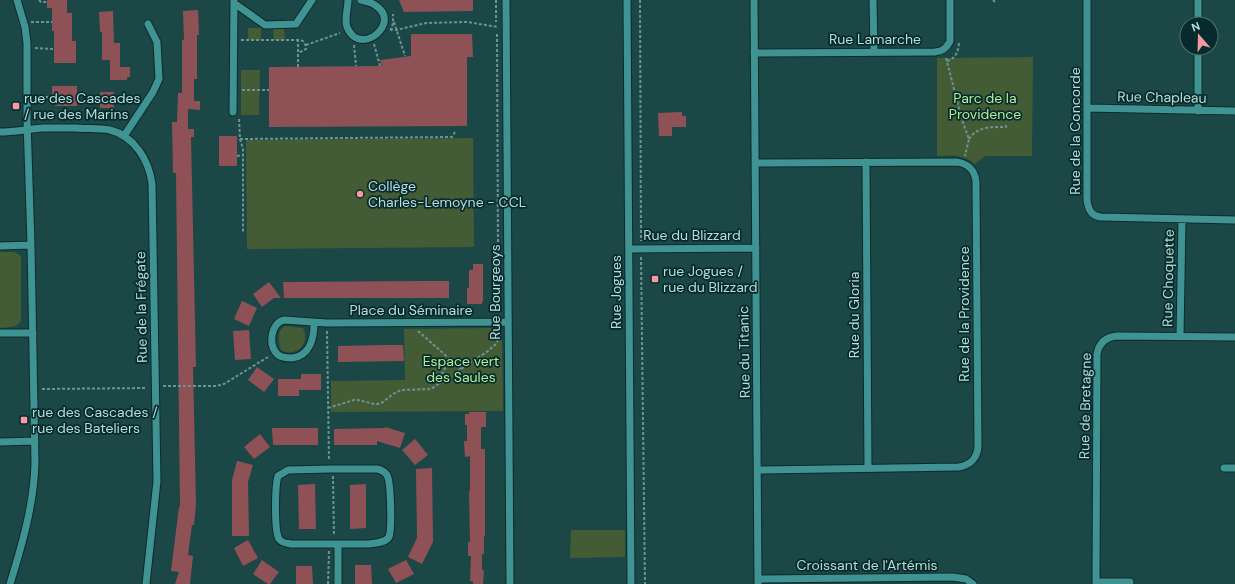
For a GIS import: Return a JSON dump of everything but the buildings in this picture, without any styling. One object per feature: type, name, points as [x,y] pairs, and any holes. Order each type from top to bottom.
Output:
[{"type":"street","points":[[10,584],[32,497],[35,471],[31,245],[27,130],[27,40],[23,19],[17,0]]},
{"type":"street","points":[[234,1],[265,25],[296,24],[312,0]]},
{"type":"street","points":[[348,0],[346,22],[347,28],[355,37],[366,40],[378,34],[382,29],[384,16],[377,5],[361,0]]},
{"type":"street","name":"Rue Bourgeoys","points":[[506,0],[510,584]]},
{"type":"street","name":"Rue Jogues","points":[[627,0],[631,584]]},
{"type":"street","name":"Rue du Titanic","points":[[754,0],[758,581]]},
{"type":"street","points":[[873,0],[874,52]]},
{"type":"street","name":"Rue Lamarche","points":[[754,53],[935,52],[945,49],[950,41],[950,0]]},
{"type":"street","name":"Rue de la Concorde","points":[[1087,0],[1087,200],[1089,210],[1092,214],[1101,217],[1235,220]]},
{"type":"street","points":[[1198,0],[1198,16]]},
{"type":"street","points":[[234,1],[236,114]]},
{"type":"street","points":[[124,136],[153,92],[159,79],[157,42],[148,24]]},
{"type":"street","points":[[1198,56],[1198,111]]},
{"type":"street","name":"Rue Chapleau","points":[[1088,108],[1235,111]]},
{"type":"street","name":"Rue de la Frégate","points":[[0,132],[43,128],[102,129],[116,132],[132,142],[140,152],[148,167],[152,184],[157,481],[146,584]]},
{"type":"street","name":"Rue du Gloria","points":[[866,162],[868,468]]},
{"type":"street","name":"Rue de la Providence","points":[[755,163],[963,163],[972,170],[975,178],[976,214],[977,453],[969,464],[962,467],[758,470]]},
{"type":"street","name":"Rue Choquette","points":[[1180,337],[1182,219]]},
{"type":"street","points":[[0,246],[31,245]]},
{"type":"street","name":"Rue du Blizzard","points":[[629,249],[756,248]]},
{"type":"street","name":"Place du Séminaire","points":[[314,323],[311,343],[304,354],[289,358],[280,357],[276,353],[273,334],[278,322],[287,320],[314,323],[508,322]]},
{"type":"street","points":[[0,333],[33,333]]},
{"type":"street","name":"Rue de Bretagne","points":[[1130,582],[1096,583],[1098,348],[1101,343],[1110,336],[1235,337]]},
{"type":"street","points":[[0,442],[35,441]]},
{"type":"street","points":[[1224,468],[1235,468]]},
{"type":"street","points":[[293,469],[373,469],[381,470],[387,475],[390,485],[390,528],[386,540],[376,543],[336,541],[291,544],[281,542],[277,529],[276,485],[278,476],[288,470],[293,469]]},
{"type":"street","points":[[336,541],[338,584]]},
{"type":"street","name":"Croissant de l'Artémis","points":[[758,581],[953,577],[966,579],[973,584]]},
{"type":"path","points":[[39,0],[41,2],[48,2]]},
{"type":"path","points":[[496,0],[496,138]]},
{"type":"path","points":[[640,0],[641,240]]},
{"type":"path","points":[[393,14],[396,30],[405,56]]},
{"type":"path","points":[[32,22],[52,22]]},
{"type":"path","points":[[391,30],[426,23],[467,22],[500,27]]},
{"type":"path","points":[[238,40],[303,41],[306,49],[298,53]]},
{"type":"path","points":[[298,40],[298,67]]},
{"type":"path","points":[[354,45],[356,66]]},
{"type":"path","points":[[375,45],[380,66]]},
{"type":"path","points":[[959,46],[958,53],[955,57],[946,59],[969,139]]},
{"type":"path","points":[[35,48],[54,49]]},
{"type":"path","points":[[241,90],[269,90]]},
{"type":"path","points":[[35,97],[55,97]]},
{"type":"path","points":[[236,114],[243,156],[243,232]]},
{"type":"path","points":[[964,157],[969,139],[973,133],[990,127],[1006,128],[1006,125]]},
{"type":"path","points":[[240,139],[452,137],[455,132]]},
{"type":"path","points":[[237,156],[243,156]]},
{"type":"path","name":"Rue Jogues","points":[[641,259],[645,584]]},
{"type":"path","points":[[415,329],[461,369]]},
{"type":"path","points":[[327,330],[329,463]]},
{"type":"path","points":[[328,408],[342,402],[354,400],[378,404],[401,390],[431,389],[495,346],[499,333]]},
{"type":"path","points":[[161,386],[216,386],[224,384],[270,355]]},
{"type":"path","points":[[439,384],[444,369],[453,362],[461,360],[471,362]]},
{"type":"path","points":[[42,389],[150,388]]},
{"type":"path","points":[[333,475],[336,541]]},
{"type":"path","points":[[328,554],[328,584]]},
{"type":"green space","points":[[273,27],[284,27],[285,40],[274,40]]},
{"type":"green space","points":[[248,28],[261,28],[261,40],[248,40]]},
{"type":"green space","name":"Parc de la Providence","points":[[1033,57],[1032,156],[985,156],[975,164],[962,157],[952,155],[937,156],[937,58]]},
{"type":"green space","points":[[241,70],[260,70],[259,115],[241,115]]},
{"type":"green space","name":"Collège Charles-Lemoyne - CCL","points":[[473,138],[474,247],[247,249],[246,140]]},
{"type":"green space","points":[[0,252],[14,252],[21,256],[21,321],[14,326],[0,328]]},
{"type":"green space","points":[[285,326],[303,328],[305,334],[304,344],[297,351],[287,352],[281,350],[279,333]]},
{"type":"green space","name":"Espace vert des Saules","points":[[491,328],[498,332],[502,340],[503,411],[331,412],[331,381],[405,380],[404,329]]},
{"type":"green space","points":[[571,530],[625,530],[625,557],[570,558]]},
{"type":"place","name":"rue des Cascades / rue des Marins","points":[[16,106]]},
{"type":"place","name":"Collège Charles-Lemoyne - CCL","points":[[360,194]]},
{"type":"place","name":"rue Jogues / rue du Blizzard","points":[[655,279]]},
{"type":"place","name":"rue des Cascades / rue des Bateliers","points":[[24,420]]}]
